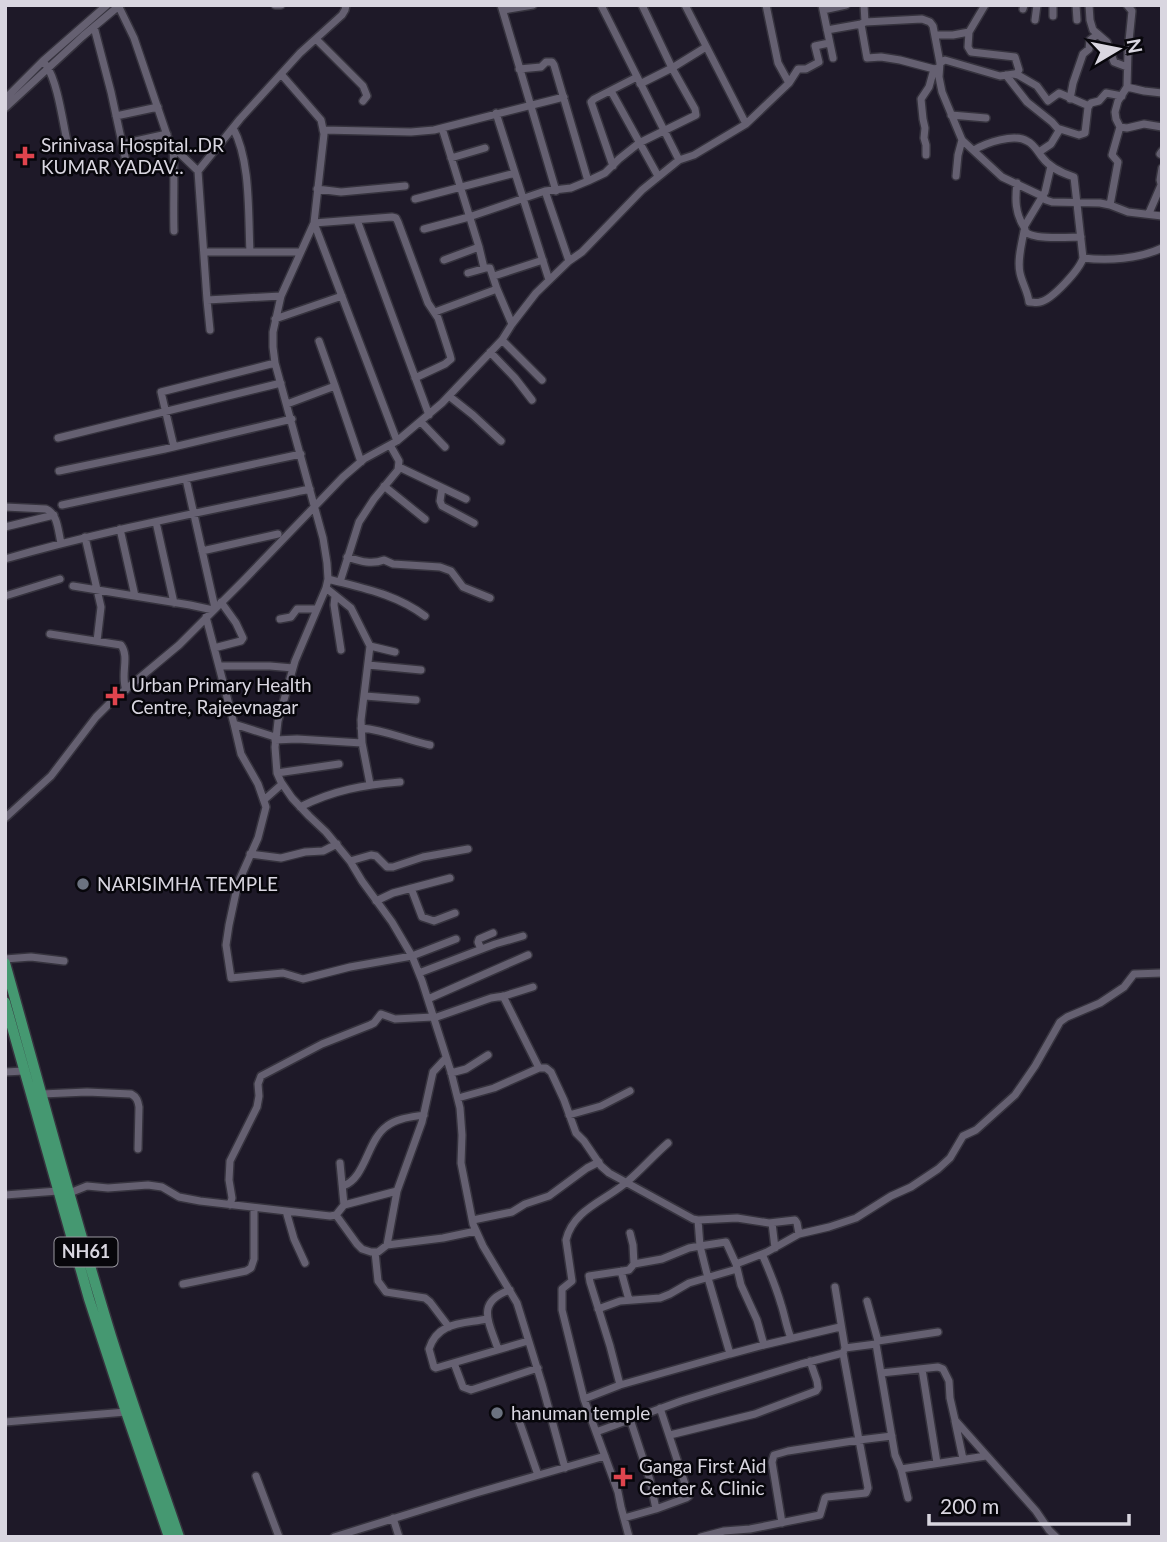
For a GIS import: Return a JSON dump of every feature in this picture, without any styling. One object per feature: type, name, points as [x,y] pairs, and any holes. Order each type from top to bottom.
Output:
[{"type":"highway","name":"NH61","points":[[5,961],[41,1094],[62,1193],[89,1299],[169,1537]]},
{"type":"highway","name":"NH61","points":[[5,1002],[62,1193],[179,1537]]},
{"type":"street","points":[[5,99],[107,5]]},
{"type":"street","points":[[275,5],[281,5]]},
{"type":"street","points":[[198,171],[281,74],[342,15],[346,5]]},
{"type":"street","points":[[533,5],[502,8],[556,191]]},
{"type":"street","points":[[601,5],[679,160]]},
{"type":"street","points":[[424,229],[545,191],[571,188],[588,181],[605,173],[639,143],[695,116],[697,113],[642,5]]},
{"type":"street","points":[[685,5],[746,124]]},
{"type":"street","points":[[766,5],[778,63],[789,83]]},
{"type":"street","points":[[833,58],[822,7],[846,5]]},
{"type":"street","points":[[864,5],[866,58],[897,59],[938,67]]},
{"type":"street","points":[[985,5],[969,32],[968,47],[971,52],[1015,57],[1019,70],[1016,74]]},
{"type":"street","points":[[1035,20],[1037,5]]},
{"type":"street","points":[[1053,5],[1053,16]]},
{"type":"street","points":[[1076,5],[1077,20]]},
{"type":"street","points":[[1089,5],[1093,30],[1107,42],[1114,62],[1127,67]]},
{"type":"street","points":[[1110,205],[1118,162],[1112,154],[1120,127],[1115,112],[1127,87],[1132,11],[1127,5]]},
{"type":"street","points":[[5,108],[45,64],[119,6],[134,38],[173,147],[174,231]]},
{"type":"street","points":[[827,30],[863,23],[922,19],[930,22],[936,35],[939,77],[951,115],[962,139],[999,174],[1052,202],[1110,205],[1131,212],[1162,216]]},
{"type":"street","points":[[94,27],[127,166]]},
{"type":"street","points":[[936,35],[969,32]]},
{"type":"street","points":[[1070,99],[1083,54],[1089,50],[1090,40],[1098,34]]},
{"type":"street","points":[[316,39],[363,86],[367,96],[363,101]]},
{"type":"street","points":[[5,818],[51,776],[96,717],[166,657],[343,477],[421,422],[449,396],[502,340],[536,293],[582,252],[658,176],[679,160],[694,155],[746,124],[789,83],[798,69],[806,69],[819,62],[815,46],[829,43]]},
{"type":"street","points":[[613,166],[591,102],[611,91],[672,68],[706,47]]},
{"type":"street","points":[[926,155],[921,99],[938,67],[945,60],[1000,76],[1016,74],[1037,86],[1048,101],[1059,93],[1089,106]]},
{"type":"street","points":[[519,69],[541,67],[546,62],[552,62],[588,181]]},
{"type":"street","points":[[45,64],[55,86],[68,146]]},
{"type":"street","points":[[281,74],[321,120],[323,130],[314,223],[281,296],[272,340],[275,363],[323,538],[328,579],[293,668],[275,738],[277,773],[300,807],[350,861],[412,956],[434,1017],[458,1098],[461,1163],[472,1220],[483,1246],[517,1303],[565,1468]]},
{"type":"street","points":[[1006,75],[1027,102],[1059,130],[1079,135],[1085,133],[1092,102],[1099,101],[1105,93],[1122,96]]},
{"type":"street","points":[[1127,87],[1162,93]]},
{"type":"street","points":[[611,91],[658,176]]},
{"type":"street","points":[[323,130],[411,132],[442,128],[564,97]]},
{"type":"street","points":[[116,116],[158,107]]},
{"type":"street","points":[[496,113],[549,280]]},
{"type":"street","points":[[951,115],[986,118]]},
{"type":"street","points":[[1120,127],[1142,124],[1162,127]]},
{"type":"street","points":[[233,128],[242,150],[245,169],[250,252]]},
{"type":"street","points":[[442,128],[484,268]]},
{"type":"street","points":[[1039,152],[1051,144],[1059,130]]},
{"type":"street","points":[[122,144],[167,134]]},
{"type":"street","points":[[956,176],[962,139]]},
{"type":"street","points":[[974,150],[988,142],[1021,139],[1030,143],[1051,166],[1074,177],[1083,258],[1081,266],[1048,299],[1030,303],[1020,270],[1024,229],[1046,190],[1051,166]]},
{"type":"street","points":[[173,147],[198,171],[210,330]]},
{"type":"street","points":[[451,158],[485,148]]},
{"type":"street","points":[[1149,214],[1161,183],[1162,168]]},
{"type":"street","points":[[415,200],[515,173]]},
{"type":"street","points":[[1017,183],[1017,209],[1029,235],[1081,237]]},
{"type":"street","points":[[317,189],[341,192],[405,187]]},
{"type":"street","points":[[545,191],[569,261]]},
{"type":"street","points":[[314,223],[396,218],[428,303],[435,312],[450,350],[451,359],[445,364],[415,377]]},
{"type":"street","points":[[357,220],[429,415]]},
{"type":"street","points":[[314,223],[399,461],[399,467],[359,522],[340,582]]},
{"type":"street","points":[[444,260],[479,247]]},
{"type":"street","points":[[1083,258],[1104,261],[1146,254],[1162,248]]},
{"type":"street","points":[[204,252],[300,252]]},
{"type":"street","points":[[494,276],[543,260]]},
{"type":"street","points":[[468,273],[490,268],[512,324]]},
{"type":"street","points":[[435,312],[497,289]]},
{"type":"street","points":[[207,300],[281,296]]},
{"type":"street","points":[[275,319],[342,296]]},
{"type":"street","points":[[502,340],[542,380]]},
{"type":"street","points":[[319,341],[361,462]]},
{"type":"street","points":[[490,352],[532,400]]},
{"type":"street","points":[[174,447],[160,395],[162,391],[275,363]]},
{"type":"street","points":[[58,438],[281,383]]},
{"type":"street","points":[[287,404],[335,386]]},
{"type":"street","points":[[449,396],[501,441]]},
{"type":"street","points":[[59,471],[292,419]]},
{"type":"street","points":[[421,422],[445,447]]},
{"type":"street","points":[[62,505],[301,454]]},
{"type":"street","points":[[399,467],[466,499]]},
{"type":"street","points":[[186,479],[214,609]]},
{"type":"street","points":[[384,486],[425,519]]},
{"type":"street","points":[[442,488],[442,506],[474,523]]},
{"type":"street","points":[[5,559],[85,537],[310,489]]},
{"type":"street","points":[[5,508],[51,511],[61,543]]},
{"type":"street","points":[[5,527],[54,515]]},
{"type":"street","points":[[156,522],[174,603]]},
{"type":"street","points":[[120,529],[135,596]]},
{"type":"street","points":[[201,551],[278,534]]},
{"type":"street","points":[[85,537],[101,612],[97,641]]},
{"type":"street","points":[[347,557],[365,563],[384,560],[393,564],[440,567],[451,571],[463,587],[490,598]]},
{"type":"street","points":[[5,596],[60,579]]},
{"type":"street","points":[[328,579],[360,586],[396,599],[425,616]]},
{"type":"street","points":[[73,586],[214,609]]},
{"type":"street","points":[[326,588],[351,608],[370,646],[361,728],[370,785]]},
{"type":"street","points":[[335,596],[341,650]]},
{"type":"street","points":[[214,648],[241,641],[243,638],[221,602]]},
{"type":"street","points":[[280,619],[291,617],[297,609],[317,609]]},
{"type":"street","points":[[206,617],[241,754],[258,784],[266,807],[262,826],[238,883],[229,925],[226,945],[232,978],[283,973],[303,979],[412,956],[456,939]]},
{"type":"street","points":[[50,634],[119,644],[125,648],[125,690]]},
{"type":"street","points":[[370,646],[395,652]]},
{"type":"street","points":[[368,665],[421,670]]},
{"type":"street","points":[[219,666],[293,668]]},
{"type":"street","points":[[365,696],[416,700]]},
{"type":"street","points":[[234,724],[275,738],[362,743]]},
{"type":"street","points":[[361,728],[380,730],[430,745]]},
{"type":"street","points":[[277,773],[339,764]]},
{"type":"street","points":[[300,807],[332,793],[400,782]]},
{"type":"street","points":[[264,800],[282,784]]},
{"type":"street","points":[[250,854],[281,858],[304,852],[323,851],[337,844]]},
{"type":"street","points":[[350,861],[373,855],[379,857],[387,867],[393,867],[468,849]]},
{"type":"street","points":[[376,901],[393,893],[450,878]]},
{"type":"street","points":[[411,888],[422,918],[433,921],[454,913]]},
{"type":"street","points":[[481,949],[479,939],[493,933]]},
{"type":"street","points":[[419,973],[523,936]]},
{"type":"street","points":[[428,999],[528,955]]},
{"type":"street","points":[[5,961],[31,957],[64,961]]},
{"type":"street","points":[[598,1309],[620,1301],[660,1298],[690,1283],[736,1267],[799,1234],[856,1218],[911,1187],[938,1169],[950,1158],[963,1136],[978,1128],[1015,1095],[1060,1022],[1100,1003],[1124,987],[1134,974],[1162,973]]},
{"type":"street","points":[[230,1205],[230,1161],[257,1107],[258,1079],[261,1076],[322,1044],[374,1023],[381,1014],[395,1019],[434,1017],[482,1000],[533,987]]},
{"type":"street","points":[[503,996],[539,1068]]},
{"type":"street","points":[[451,1073],[466,1069],[488,1055]]},
{"type":"street","points":[[387,1245],[397,1191],[424,1115],[433,1072],[446,1058]]},
{"type":"street","points":[[458,1098],[494,1088],[539,1068],[546,1068],[551,1072],[564,1100],[576,1133],[609,1173],[698,1220],[737,1218],[772,1223],[795,1220],[799,1234]]},
{"type":"street","points":[[5,1072],[24,1071]]},
{"type":"street","points":[[569,1115],[601,1106],[630,1091]]},
{"type":"street","points":[[41,1094],[131,1094],[138,1101],[139,1107],[138,1149]]},
{"type":"street","points":[[342,1186],[359,1172],[369,1151],[386,1127],[398,1121],[424,1115]]},
{"type":"street","points":[[629,1537],[618,1492],[584,1399],[562,1310],[562,1289],[572,1281],[566,1240],[580,1216],[626,1183],[668,1143]]},
{"type":"street","points":[[472,1220],[512,1212],[525,1204],[549,1196],[599,1162]]},
{"type":"street","points":[[340,1163],[344,1205]]},
{"type":"street","points":[[5,1195],[62,1193],[94,1185],[108,1188],[156,1186],[186,1199],[312,1215],[337,1215]]},
{"type":"street","points":[[337,1215],[344,1205],[397,1191]]},
{"type":"street","points":[[183,1283],[251,1268],[254,1259],[254,1208]]},
{"type":"street","points":[[286,1211],[305,1264]]},
{"type":"street","points":[[337,1215],[367,1252],[375,1252],[387,1245],[476,1231]]},
{"type":"street","points":[[698,1220],[700,1246],[730,1354]]},
{"type":"street","points":[[772,1223],[775,1248]]},
{"type":"street","points":[[620,1385],[589,1276],[632,1269],[633,1245],[630,1234]]},
{"type":"street","points":[[634,1264],[662,1259],[689,1248],[726,1242],[764,1345]]},
{"type":"street","points":[[375,1252],[378,1281],[386,1292],[425,1298],[449,1326]]},
{"type":"street","points":[[762,1254],[792,1338]]},
{"type":"street","points":[[621,1271],[629,1300]]},
{"type":"street","points":[[701,1537],[820,1515],[827,1497],[866,1493],[868,1488],[835,1287]]},
{"type":"street","points":[[498,1349],[486,1311],[494,1297],[510,1290]]},
{"type":"street","points":[[867,1301],[877,1343],[895,1455],[908,1498]]},
{"type":"street","points":[[487,1319],[449,1326],[438,1331],[429,1349],[434,1367],[528,1341]]},
{"type":"street","points":[[584,1399],[620,1385],[730,1354],[840,1327]]},
{"type":"street","points":[[596,1433],[660,1408],[844,1350],[938,1332]]},
{"type":"street","points":[[670,1435],[755,1414],[815,1392],[818,1385],[810,1361]]},
{"type":"street","points":[[454,1363],[463,1387],[471,1390],[537,1368]]},
{"type":"street","points":[[881,1373],[938,1367],[945,1372],[963,1459]]},
{"type":"street","points":[[922,1368],[937,1463]]},
{"type":"street","points":[[624,1518],[689,1496],[660,1408]]},
{"type":"street","points":[[5,1422],[125,1412]]},
{"type":"street","points":[[516,1412],[538,1475]]},
{"type":"street","points":[[630,1419],[645,1462],[656,1509]]},
{"type":"street","points":[[955,1420],[1028,1501],[1056,1537]]},
{"type":"street","points":[[782,1523],[772,1462],[774,1455],[892,1436]]},
{"type":"street","points":[[334,1537],[605,1456]]},
{"type":"street","points":[[901,1469],[986,1456]]},
{"type":"street","points":[[256,1476],[279,1537]]},
{"type":"street","points":[[393,1518],[399,1537]]},
{"type":"place","name":"Srinivasa Hospital..DR KUMAR YADAV..","points":[[25,156]]},
{"type":"place","name":"Urban Primary Health Centre, Rajeevnagar","points":[[115,696]]},
{"type":"place","name":"NARISIMHA TEMPLE","points":[[83,884]]},
{"type":"place","name":"hanuman temple","points":[[497,1413]]},
{"type":"place","name":"Ganga First Aid Center & Clinic","points":[[623,1477]]}]
